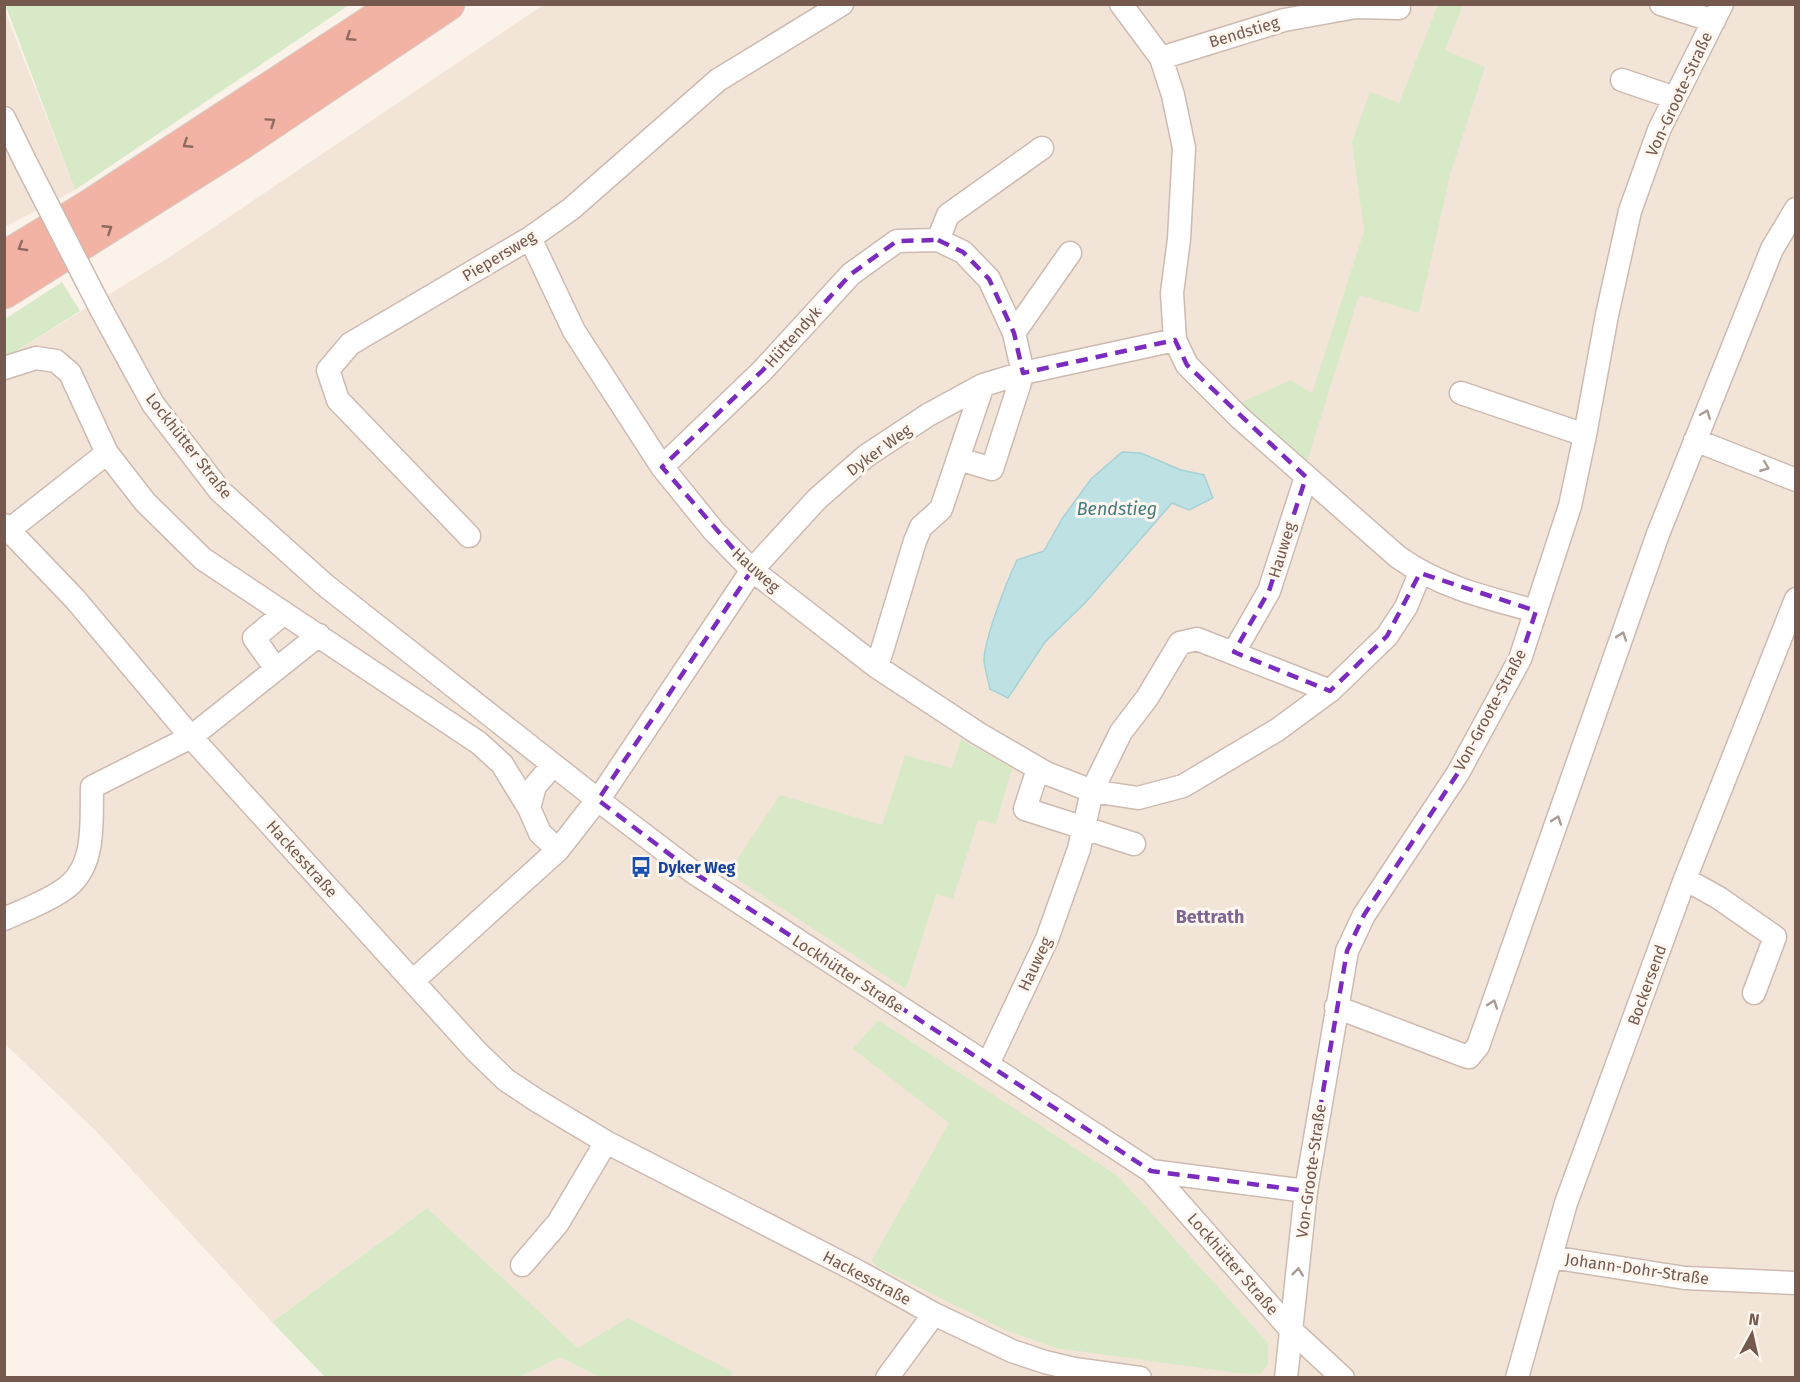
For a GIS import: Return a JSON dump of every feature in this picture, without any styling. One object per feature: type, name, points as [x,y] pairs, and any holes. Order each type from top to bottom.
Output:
[{"type":"highway","points":[[4,258],[140,174],[399,4]]},
{"type":"highway","points":[[4,292],[238,145],[448,4]]},
{"type":"street","name":"Piepersweg","points":[[469,536],[338,400],[328,370],[350,344],[530,238],[572,209],[718,80],[843,4]]},
{"type":"street","points":[[1121,4],[1161,58],[1173,95],[1184,148],[1179,238],[1172,293],[1175,340],[1187,365],[1240,418],[1306,477],[1398,557],[1420,573],[1467,592],[1536,611]]},
{"type":"street","points":[[1661,4],[1718,13]]},
{"type":"street","name":"Bendstieg","points":[[1161,58],[1284,20],[1356,7],[1399,8]]},
{"type":"street","name":"Von-Groote-Straße","points":[[1286,1377],[1306,1191],[1347,951],[1364,915],[1458,773],[1520,659],[1570,506],[1607,315],[1630,211],[1659,130],[1718,13]]},
{"type":"street","points":[[1622,80],[1675,98]]},
{"type":"street","name":"Lockhütter Straße","points":[[4,118],[102,311],[153,404],[220,491],[325,585],[597,800],[693,872],[1151,1171],[1292,1330],[1343,1377]]},
{"type":"street","points":[[938,240],[948,214],[1042,148]]},
{"type":"street","points":[[1336,1006],[1469,1057],[1478,1046],[1654,545],[1772,249],[1796,209]]},
{"type":"street","name":"Hauweg","points":[[530,238],[574,331],[662,467],[713,530],[752,570],[877,667],[979,734],[1038,769],[1092,791],[1138,798],[1183,786],[1278,730],[1330,691],[1387,636],[1406,607],[1420,573]]},
{"type":"street","name":"Hüttendyk","points":[[662,467],[762,372],[851,273],[897,241],[938,240],[963,252],[989,279],[1014,333],[1023,373]]},
{"type":"street","points":[[1014,333],[1070,253]]},
{"type":"street","name":"Dyker Weg","points":[[597,800],[752,570],[817,499],[866,456],[928,415],[983,385],[1023,373],[1175,340]]},
{"type":"street","points":[[4,368],[36,358],[56,361],[70,373],[107,453],[145,502],[203,559],[479,743],[502,764],[529,808],[540,833],[558,850]]},
{"type":"street","points":[[959,459],[992,469],[1023,373]]},
{"type":"street","points":[[877,667],[921,527],[941,509],[983,385]]},
{"type":"street","points":[[1461,393],[1585,435]]},
{"type":"street","points":[[1695,440],[1796,480]]},
{"type":"street","points":[[7,528],[107,453]]},
{"type":"street","name":"Hauweg","points":[[1234,652],[1269,591],[1306,477]]},
{"type":"street","name":"Hackesstraße","points":[[7,528],[75,599],[191,737],[476,1051],[506,1080],[606,1142],[859,1272],[934,1314],[1012,1351],[1074,1369],[1140,1377]]},
{"type":"street","name":"Bockersend","points":[[1517,1377],[1566,1203],[1685,879],[1791,622],[1796,599]]},
{"type":"street","points":[[276,669],[254,639],[284,613]]},
{"type":"street","points":[[4,919],[64,890],[84,868],[90,844],[92,787],[191,737],[319,635]]},
{"type":"street","name":"Hauweg","points":[[988,1064],[1047,939],[1086,828],[1092,791],[1121,732],[1147,698],[1180,643],[1197,639],[1330,691]]},
{"type":"street","points":[[529,808],[535,786],[553,765]]},
{"type":"street","points":[[1038,769],[1025,809],[1134,844]]},
{"type":"street","points":[[413,981],[558,850],[597,800]]},
{"type":"street","points":[[1685,879],[1719,898],[1775,937],[1754,993]]},
{"type":"street","points":[[522,1265],[558,1223],[606,1142]]},
{"type":"street","name":"Lockhütter Straße","points":[[1151,1171],[1306,1191]]},
{"type":"street","name":"Johann-Dohr-Straße","points":[[1551,1257],[1685,1278],[1796,1283]]},
{"type":"street","points":[[887,1377],[934,1314]]},
{"type":"highlighted area","points":[[938,240],[963,252],[989,279],[1014,333],[1023,373],[1175,340],[1187,365],[1306,477],[1269,591],[1234,652],[1330,691],[1387,636],[1420,573],[1536,611],[1520,659],[1458,773],[1364,915],[1347,951],[1306,1191],[1151,1171],[693,872],[598,800],[752,570],[662,467],[762,371],[851,274],[897,241]]},
{"type":"shaded area","points":[[543,5],[1795,5],[1795,1377],[519,1377],[577,1348],[427,1208],[272,1322],[96,1131],[5,1044],[5,358],[168,258]]},
{"type":"shaded area","points":[[4,8],[75,190],[5,227],[4,227]]},
{"type":"green space","points":[[5,4],[349,4],[349,5],[75,190]]},
{"type":"green space","points":[[1438,5],[1463,5],[1445,50],[1485,67],[1450,175],[1419,313],[1359,295],[1307,462],[1240,403],[1291,380],[1312,393],[1364,231],[1352,142],[1370,92],[1399,103]]},
{"type":"green space","points":[[62,282],[80,311],[5,358],[5,319]]},
{"type":"green space","points":[[961,739],[1012,768],[996,824],[978,820],[953,899],[936,894],[906,989],[728,873],[780,795],[882,825],[905,755],[952,768]]},
{"type":"green space","points":[[878,1020],[1118,1176],[1268,1343],[1268,1365],[1260,1374],[1056,1348],[1003,1329],[876,1266],[872,1260],[949,1123],[853,1049]]},
{"type":"green space","points":[[427,1208],[578,1348],[628,1318],[733,1372],[730,1377],[600,1377],[560,1357],[519,1377],[325,1377],[272,1322]]},
{"type":"water","name":"Bendstieg","points":[[1122,452],[1141,453],[1181,470],[1204,475],[1213,498],[1189,510],[1172,503],[1085,603],[1045,642],[1008,698],[990,689],[984,661],[985,651],[997,610],[1017,560],[1044,551],[1062,519],[1091,479]]},
{"type":"place","name":"Dyker Weg","points":[[641,867]]},
{"type":"district","name":"Bettrath","points":[[1210,917]]}]
